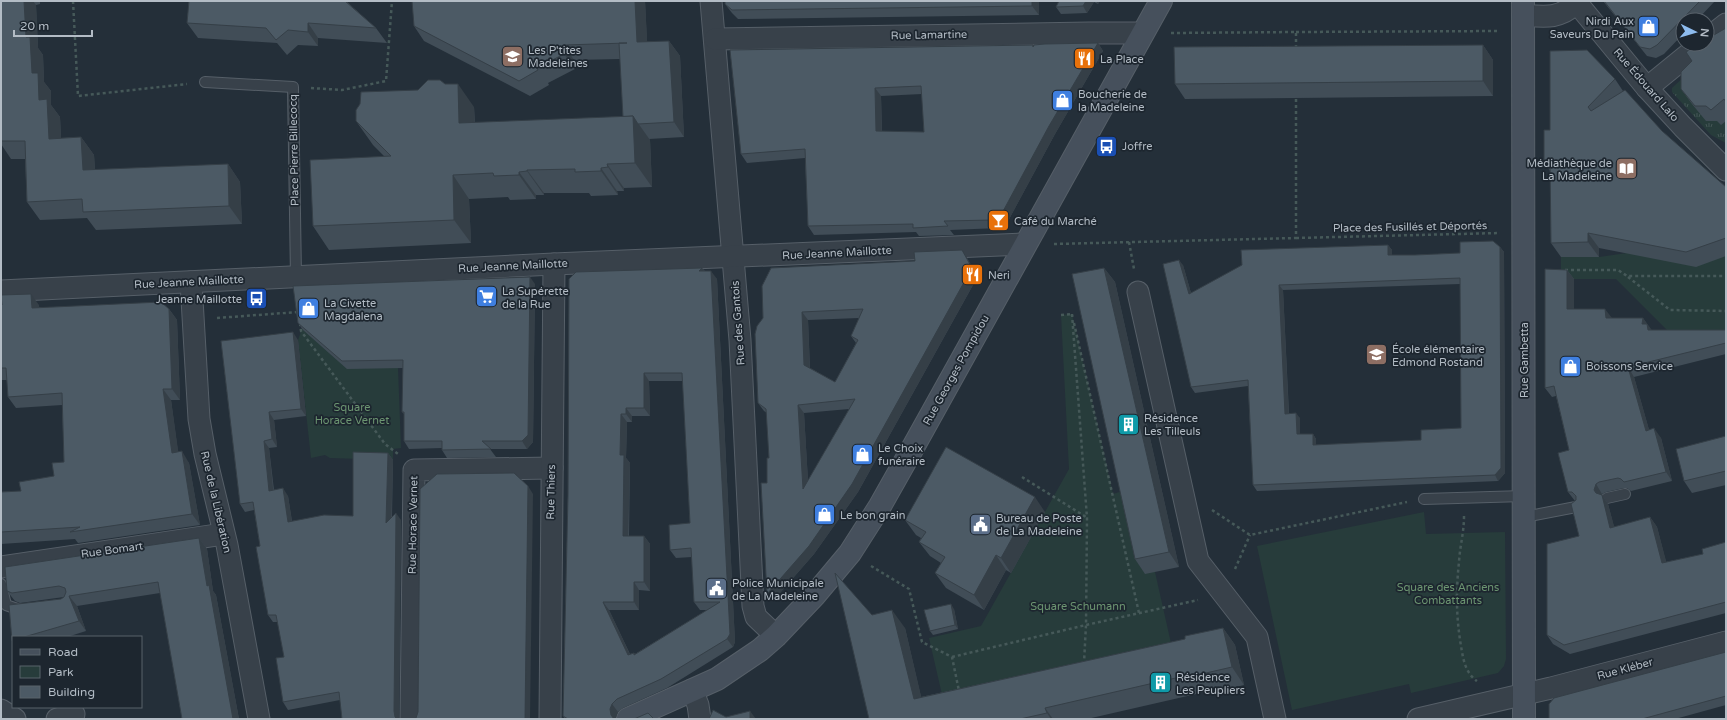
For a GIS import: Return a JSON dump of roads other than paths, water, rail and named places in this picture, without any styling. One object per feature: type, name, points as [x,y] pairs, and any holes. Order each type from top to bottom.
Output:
[{"type":"street","name":"Rue des Gantois","points":[[711,1],[740,340],[753,606],[756,617],[776,636]]},
{"type":"street","name":"Rue Georges Pompidou","points":[[628,719],[733,670],[760,650],[776,636],[814,596],[850,553],[899,472],[1161,1]]},
{"type":"street","name":"Rue Édouard Lalo","points":[[1523,14],[1553,16],[1566,11],[1578,2],[1647,88],[1726,170]]},
{"type":"street","name":"Rue Gambetta","points":[[1523,14],[1524,507],[1514,697],[1524,719]]},
{"type":"street","points":[[1715,33],[1726,24]]},
{"type":"street","name":"Rue Lamartine","points":[[714,39],[1089,32],[1143,33]]},
{"type":"street","points":[[1647,88],[1691,52]]},
{"type":"street","name":"Rue Jeanne Maillotte","points":[[1,291],[554,264],[1025,244]]},
{"type":"street","name":"Rue Thiers","points":[[550,719],[554,264]]},
{"type":"street","name":"Rue de la Libération","points":[[191,282],[199,419],[205,454],[223,534],[227,545],[259,719]]},
{"type":"street","points":[[1138,292],[1198,561],[1257,637],[1275,719]]},
{"type":"street","name":"Rue Horace Vernet","points":[[411,719],[414,470],[552,468]]},
{"type":"street","name":"Rue Bomart","points":[[1,567],[223,534]]},
{"type":"street","name":"Rue Kléber","points":[[1418,719],[1514,697],[1726,642]]},
{"type":"street","points":[[692,690],[698,705],[700,719]]},
{"type":"street","points":[[1,710],[15,719]]},
{"type":"lane","name":"Place Pierre Billecocq","points":[[206,82],[293,87],[296,277]]},
{"type":"lane","points":[[1607,498],[1625,494]]},
{"type":"lane","points":[[1424,499],[1463,498],[1524,507],[1576,506]]},
{"type":"lane","points":[[1,584],[6,605],[18,610],[32,608]]},
{"type":"place","name":"Nirdi Aux Saveurs Du Pain","points":[[1649,27]]},
{"type":"place","name":"Les P'tites Madeleines","points":[[513,56]]},
{"type":"place","name":"La Place","points":[[1084,59]]},
{"type":"place","name":"Boucherie de la Madeleine","points":[[1062,100]]},
{"type":"place","name":"Joffre","points":[[1107,146]]},
{"type":"place","name":"Médiathèque de La Madeleine","points":[[1627,169]]},
{"type":"place","name":"Café du Marché","points":[[998,221]]},
{"type":"place","name":"Neri","points":[[972,275]]},
{"type":"place","name":"La Supérette de la Rue","points":[[486,297]]},
{"type":"place","name":"Jeanne Maillotte","points":[[257,299]]},
{"type":"place","name":"La Civette Magdalena","points":[[308,309]]},
{"type":"place","name":"École élémentaire Edmond Rostand","points":[[1377,355]]},
{"type":"place","name":"Boissons Service","points":[[1570,366]]},
{"type":"place","name":"Résidence Les Tilleuls","points":[[1129,424]]},
{"type":"place","name":"Le Choix funéraire","points":[[863,454]]},
{"type":"place","name":"Le bon grain","points":[[825,515]]},
{"type":"place","name":"Bureau de Poste de La Madeleine","points":[[980,524]]},
{"type":"place","name":"Police Municipale de La Madeleine","points":[[716,589]]},
{"type":"place","name":"Résidence Les Peupliers","points":[[1160,683]]},
{"type":"park label","name":"Square Horace Vernet","points":[[352,413]]},
{"type":"park label","name":"Square des Anciens Combattants","points":[[1448,593]]},
{"type":"park label","name":"Square Schumann","points":[[1078,606]]}]
